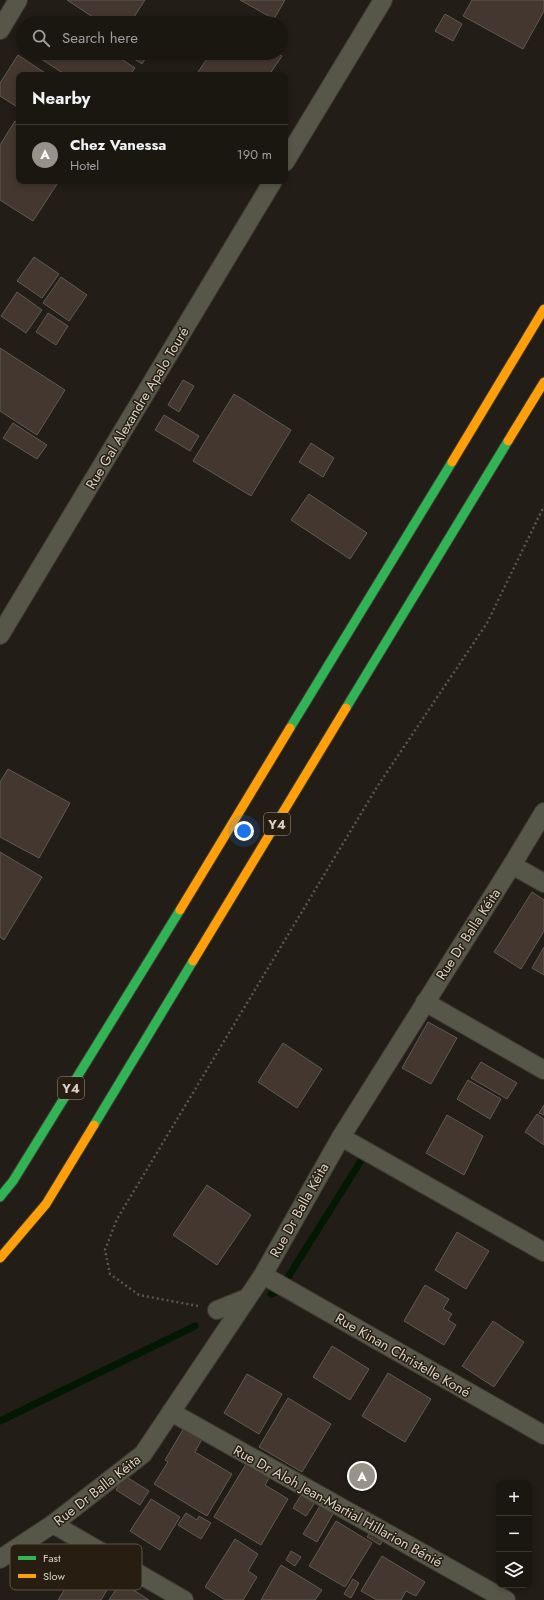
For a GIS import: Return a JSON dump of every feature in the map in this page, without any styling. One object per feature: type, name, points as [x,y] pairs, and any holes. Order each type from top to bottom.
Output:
[{"type":"highway","name":"Y4","points":[[0,1197],[12,1181],[139,978],[544,309]]},
{"type":"highway","name":"Y4","points":[[0,1258],[51,1197],[544,382]]},
{"type":"street","points":[[0,30],[18,0]]},
{"type":"street","points":[[288,157],[382,0]]},
{"type":"street","name":"Rue Gal Alexandre Apalo Touré","points":[[0,635],[272,184]]},
{"type":"street","name":"Rue Dr Balla Kéita","points":[[23,1544],[53,1524],[143,1454],[263,1275],[340,1137],[544,812]]},
{"type":"street","points":[[512,865],[544,883]]},
{"type":"street","points":[[425,1002],[544,1070]]},
{"type":"street","points":[[340,1137],[544,1252]]},
{"type":"street","name":"Rue Kinan Christelle Koné","points":[[263,1275],[544,1435]]},
{"type":"street","points":[[217,1310],[247,1298]]},
{"type":"street","name":"Rue Dr Aloh Jean-Martial Hillarion Bénié","points":[[171,1412],[506,1600]]},
{"type":"street","points":[[53,1524],[87,1544]]},
{"type":"street","name":"Rue Dr Balla Kéita","points":[[0,1559],[10,1552]]},
{"type":"street","points":[[142,1576],[184,1600]]},
{"type":"path","points":[[217,1310],[139,1295],[110,1274],[105,1250],[117,1219],[377,787],[487,623],[544,506]]},
{"type":"building","points":[[67,0],[145,0],[135,16],[91,16]]},
{"type":"building","points":[[240,0],[285,0],[276,16],[269,16]]},
{"type":"building","points":[[472,0],[544,0],[544,11],[523,49],[463,16]]},
{"type":"building","points":[[445,14],[462,24],[453,41],[435,31]]},
{"type":"building","points":[[16,58],[16,60],[26,60],[44,72],[16,72],[16,106],[0,96],[0,83]]},
{"type":"building","points":[[43,60],[123,60],[135,68],[132,72],[61,72]]},
{"type":"building","points":[[136,60],[145,60],[142,64]]},
{"type":"building","points":[[206,60],[279,60],[271,72],[198,72]]},
{"type":"building","points":[[15,121],[16,184],[57,184],[33,221],[0,200],[0,145]]},
{"type":"building","points":[[34,257],[59,274],[42,298],[17,281]]},
{"type":"building","points":[[61,277],[87,295],[69,321],[43,303]]},
{"type":"building","points":[[17,292],[42,310],[26,333],[1,316]]},
{"type":"building","points":[[48,313],[68,326],[56,345],[36,332]]},
{"type":"building","points":[[0,348],[65,390],[37,435],[0,411]]},
{"type":"building","points":[[183,380],[194,386],[179,412],[168,405]]},
{"type":"building","points":[[234,394],[291,430],[251,496],[193,461]]},
{"type":"building","points":[[164,415],[199,436],[190,451],[155,430]]},
{"type":"building","points":[[13,423],[47,445],[37,459],[3,438]]},
{"type":"building","points":[[311,443],[334,458],[323,477],[299,462]]},
{"type":"building","points":[[309,494],[367,533],[350,559],[291,520]]},
{"type":"building","points":[[8,769],[70,803],[39,858],[0,837],[0,782]]},
{"type":"building","points":[[0,852],[42,877],[4,940],[0,937]]},
{"type":"building","points":[[532,892],[544,900],[544,931],[521,969],[494,952]]},
{"type":"building","points":[[544,947],[544,975],[532,968]]},
{"type":"building","points":[[428,1022],[457,1038],[431,1084],[402,1068]]},
{"type":"building","points":[[283,1043],[322,1069],[297,1108],[258,1082]]},
{"type":"building","points":[[481,1062],[517,1083],[507,1099],[471,1078]]},
{"type":"building","points":[[468,1080],[501,1099],[490,1119],[457,1099]]},
{"type":"building","points":[[544,1105],[544,1115],[539,1113]]},
{"type":"building","points":[[537,1114],[544,1119],[544,1145],[525,1132]]},
{"type":"building","points":[[447,1115],[483,1136],[464,1175],[426,1153]]},
{"type":"building","points":[[207,1185],[251,1215],[217,1265],[173,1235]]},
{"type":"building","points":[[457,1232],[489,1251],[466,1289],[435,1270]]},
{"type":"building","points":[[425,1285],[449,1299],[443,1309],[452,1314],[448,1320],[456,1325],[444,1345],[404,1321]]},
{"type":"building","points":[[493,1321],[524,1342],[494,1387],[462,1366]]},
{"type":"building","points":[[332,1346],[369,1369],[350,1400],[313,1377]]},
{"type":"building","points":[[388,1373],[431,1399],[405,1442],[362,1416]]},
{"type":"building","points":[[247,1374],[282,1394],[259,1434],[224,1413]]},
{"type":"building","points":[[288,1398],[331,1424],[302,1472],[259,1447]]},
{"type":"building","points":[[184,1428],[202,1439],[195,1452],[232,1474],[207,1516],[154,1484],[168,1462],[165,1460]]},
{"type":"building","points":[[246,1464],[269,1478],[265,1485],[288,1499],[261,1545],[214,1517]]},
{"type":"building","points":[[125,1476],[149,1491],[140,1505],[116,1490]]},
{"type":"building","points":[[301,1495],[314,1504],[306,1516],[293,1508]]},
{"type":"building","points":[[151,1499],[180,1517],[160,1550],[130,1531]]},
{"type":"building","points":[[320,1506],[333,1514],[317,1542],[303,1534]]},
{"type":"building","points":[[186,1513],[197,1520],[199,1516],[211,1523],[201,1539],[178,1525]]},
{"type":"building","points":[[336,1521],[372,1543],[345,1587],[309,1566]]},
{"type":"building","points":[[370,1532],[383,1540],[380,1545],[367,1537]]},
{"type":"building","points":[[235,1539],[258,1554],[248,1571],[257,1577],[243,1600],[225,1600],[205,1587]]},
{"type":"building","points":[[291,1551],[301,1557],[295,1566],[286,1560]]},
{"type":"building","points":[[382,1556],[425,1582],[416,1596],[406,1591],[401,1600],[377,1600],[361,1591]]},
{"type":"building","points":[[281,1565],[322,1590],[315,1600],[261,1600]]},
{"type":"building","points":[[353,1579],[359,1583],[351,1598],[344,1594]]},
{"type":"building","points":[[64,1590],[107,1590],[101,1600],[58,1600]]},
{"type":"building","points":[[116,1590],[133,1590],[149,1600],[109,1600]]},
{"type":"waterway","points":[[271,1294],[280,1290],[362,1159]]},
{"type":"waterway","points":[[0,1421],[195,1326]]},
{"type":"traffic: fast","points":[[346,708],[508,441]]},
{"type":"traffic: fast","points":[[290,728],[452,462]]},
{"type":"traffic: fast","points":[[0,1197],[13,1181],[180,910]]},
{"type":"traffic: fast","points":[[94,1125],[193,961]]},
{"type":"traffic: slow","points":[[452,462],[544,309]]},
{"type":"traffic: slow","points":[[508,441],[544,382]]},
{"type":"traffic: slow","points":[[193,961],[346,708]]},
{"type":"traffic: slow","points":[[180,910],[290,728]]},
{"type":"traffic: slow","points":[[0,1258],[46,1204],[94,1125]]},
{"type":"place","name":"Chez Vanessa","points":[[362,1476]]}]
